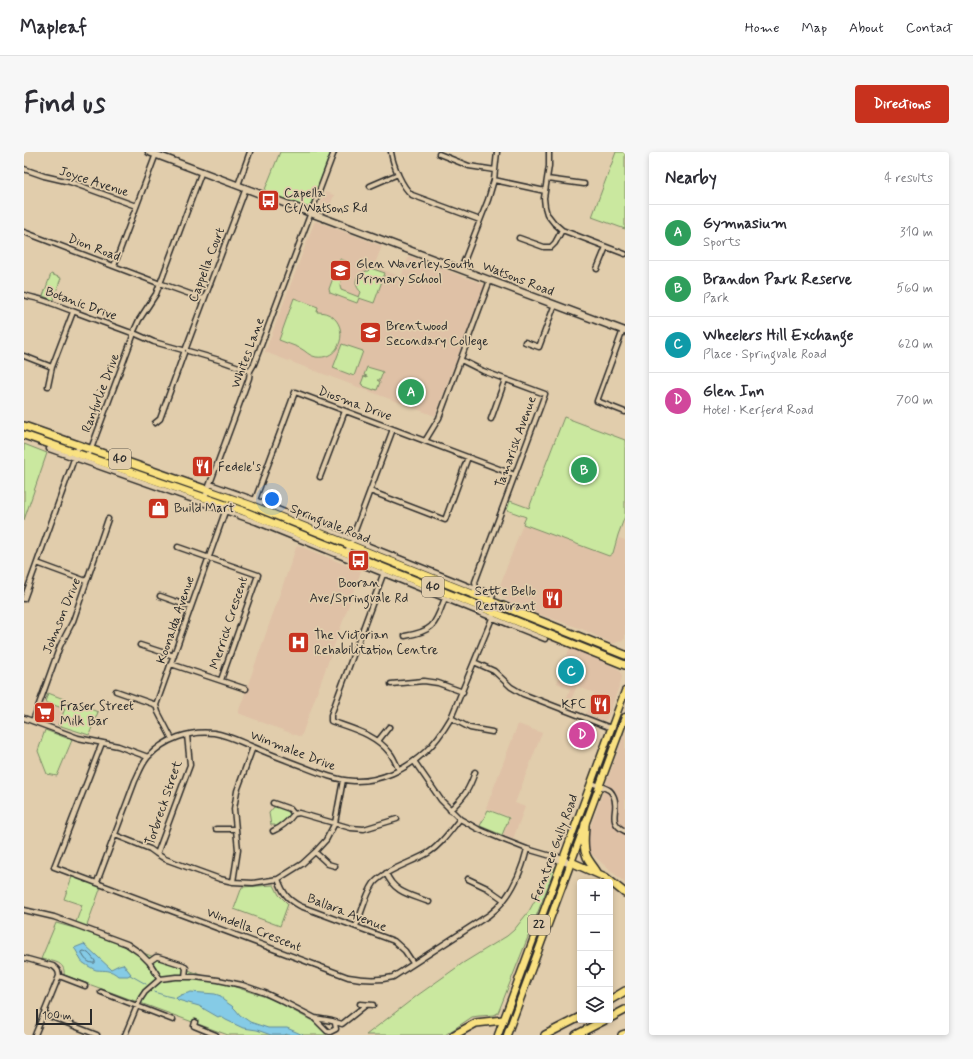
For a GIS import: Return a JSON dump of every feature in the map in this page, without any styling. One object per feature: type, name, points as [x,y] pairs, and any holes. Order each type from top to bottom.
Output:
[{"type":"highway","name":"Springvale Road","points":[[24,426],[209,487],[351,542],[476,593],[494,603],[624,653]]},
{"type":"highway","name":"Springvale Road","points":[[24,434],[75,455],[88,457],[205,497],[226,508],[335,551],[347,552],[384,571],[494,615],[624,664]]},
{"type":"highway","points":[[624,664],[625,672]]},
{"type":"highway","points":[[585,824],[585,850],[598,874]]},
{"type":"highway","points":[[571,864],[598,874],[625,893]]},
{"type":"highway","points":[[613,998],[625,991]]},
{"type":"highway","points":[[613,1016],[625,1010]]},
{"type":"highway","points":[[545,1035],[577,1019]]},
{"type":"highway","points":[[454,1035],[472,1024],[503,1020]]},
{"type":"highway","points":[[576,1035],[599,1023]]},
{"type":"main road","name":"Ferntree Gully Road","points":[[498,1035],[625,691]]},
{"type":"main road","points":[[617,713],[625,716]]},
{"type":"main road","name":"Ferntree Gully Road","points":[[507,1035],[625,716]]},
{"type":"street","name":"Watsons Road","points":[[149,152],[624,330]]},
{"type":"street","points":[[238,185],[250,152]]},
{"type":"street","name":"Whites Lane","points":[[205,497],[249,378],[250,371],[254,364],[334,152]]},
{"type":"street","points":[[391,152],[398,174],[407,190],[412,195],[480,220]]},
{"type":"street","points":[[461,269],[488,200],[494,180],[497,152]]},
{"type":"street","points":[[549,152],[545,207],[554,223],[562,230],[625,254]]},
{"type":"street","points":[[114,266],[156,154]]},
{"type":"street","points":[[439,154],[469,166],[495,170]]},
{"type":"street","name":"Joyce Avenue","points":[[24,169],[44,176],[70,182],[136,206]]},
{"type":"street","name":"Ranfurlie Drive","points":[[88,457],[139,320],[156,294],[202,171]]},
{"type":"street","points":[[370,186],[398,174]]},
{"type":"street","points":[[547,178],[584,184]]},
{"type":"street","points":[[494,180],[545,191]]},
{"type":"street","name":"Cappella Court","points":[[155,423],[160,419],[246,188]]},
{"type":"street","points":[[519,238],[544,248],[551,247],[562,230]]},
{"type":"street","name":"Dion Road","points":[[24,232],[204,299]]},
{"type":"street","points":[[596,269],[606,247]]},
{"type":"street","points":[[425,441],[439,418],[490,280]]},
{"type":"street","name":"Botanic Drive","points":[[24,295],[49,302],[154,342],[219,360],[250,371]]},
{"type":"street","points":[[525,342],[539,347],[555,304]]},
{"type":"street","points":[[48,386],[52,367],[73,312]]},
{"type":"street","points":[[624,330],[597,402],[625,412]]},
{"type":"street","points":[[24,356],[52,367]]},
{"type":"street","name":"Tamarisk Avenue","points":[[461,360],[505,380],[545,394],[475,582],[476,593]]},
{"type":"street","points":[[491,419],[505,380]]},
{"type":"street","name":"Diosma Drive","points":[[255,500],[295,392],[515,475]]},
{"type":"street","points":[[320,477],[345,411]]},
{"type":"street","points":[[347,552],[393,429]]},
{"type":"street","points":[[24,599],[78,445]]},
{"type":"street","name":"Springvale Road","points":[[49,450],[75,455],[226,508]]},
{"type":"street","points":[[370,491],[445,520],[468,457]]},
{"type":"street","name":"Springvale Road","points":[[209,487],[255,500],[351,542],[468,586],[476,593]]},
{"type":"street","name":"Koonalda Avenue","points":[[156,705],[226,508]]},
{"type":"street","name":"Johnson Drive","points":[[33,721],[60,646],[73,621],[108,519]]},
{"type":"street","points":[[178,547],[209,558]]},
{"type":"street","name":"Springvale Road","points":[[335,551],[373,569],[384,571],[445,598],[494,615],[545,639]]},
{"type":"street","name":"Merrick Crescent","points":[[209,558],[258,575],[221,680]]},
{"type":"street","points":[[37,563],[86,581]]},
{"type":"street","points":[[384,571],[331,715],[331,721],[360,731],[378,741],[390,754],[399,770]]},
{"type":"street","points":[[468,586],[475,582]]},
{"type":"street","points":[[484,591],[493,595],[494,603]]},
{"type":"street","points":[[160,596],[191,607]]},
{"type":"street","points":[[405,636],[418,634],[427,630],[434,624],[445,598]]},
{"type":"street","name":"Winmalee Drive","points":[[98,882],[141,768],[148,757],[172,739],[199,733],[215,733],[330,777],[343,780],[355,781],[384,777],[414,761],[426,751],[442,733],[451,718],[494,615],[494,603]]},
{"type":"street","points":[[140,644],[174,656]]},
{"type":"street","points":[[474,662],[494,671],[510,687],[524,694],[611,728]]},
{"type":"street","points":[[171,664],[246,689]]},
{"type":"street","points":[[391,684],[424,681],[438,683],[463,692]]},
{"type":"street","points":[[116,691],[156,705],[172,739]]},
{"type":"street","points":[[24,718],[78,738],[127,749],[148,757]]},
{"type":"street","points":[[451,718],[470,728],[492,732]]},
{"type":"street","points":[[378,741],[389,727]]},
{"type":"street","name":"Torbreck Street","points":[[157,854],[190,765],[187,735]]},
{"type":"street","name":"Windella Crescent","points":[[102,743],[54,866],[348,977],[363,980],[383,980],[393,977],[489,915],[504,900],[520,874],[528,849]]},
{"type":"street","points":[[233,882],[238,850],[234,808],[236,791],[253,747]]},
{"type":"street","points":[[414,761],[441,800],[460,819],[478,829],[528,849],[551,856],[553,855],[571,864]]},
{"type":"street","points":[[450,810],[463,798],[470,786],[475,772]]},
{"type":"street","points":[[115,835],[150,849],[165,859],[220,879],[233,882],[253,883],[278,878],[302,864],[326,840],[335,823],[343,780]]},
{"type":"street","points":[[591,783],[610,790],[615,799],[615,822],[625,832]]},
{"type":"street","points":[[273,803],[290,809],[294,814]]},
{"type":"street","points":[[273,831],[289,821],[294,814],[299,813],[351,828],[364,829],[397,819]]},
{"type":"street","points":[[356,926],[369,891],[375,882],[386,874],[430,852],[440,843],[460,819]]},
{"type":"street","points":[[216,830],[236,829]]},
{"type":"street","points":[[315,852],[328,864],[334,866]]},
{"type":"street","points":[[386,874],[394,886],[403,892],[429,902]]},
{"type":"street","name":"Ballara Avenue","points":[[278,878],[282,890],[291,901],[300,906],[394,941],[405,951],[413,963]]},
{"type":"street","points":[[468,880],[487,888],[504,900]]},
{"type":"street","points":[[24,910],[54,917],[127,944],[140,953],[149,962],[160,979]]},
{"type":"street","points":[[149,962],[158,957],[183,965],[186,968],[186,977]]},
{"type":"street","points":[[24,958],[53,966],[59,972],[59,976],[35,1035]]},
{"type":"street","points":[[59,976],[85,986]]},
{"type":"street","points":[[125,1035],[137,1006],[145,992],[160,979],[176,977],[195,977],[242,985],[282,1001],[315,1018],[342,1024]]},
{"type":"street","points":[[101,992],[173,1020]]},
{"type":"street","points":[[360,1004],[373,1005]]},
{"type":"street","points":[[315,1018],[327,1032],[330,1032],[336,1030],[366,1005]]},
{"type":"street","points":[[44,1014],[97,1035]]},
{"type":"street","points":[[195,1022],[194,1026],[215,1035]]},
{"type":"street","points":[[335,1023],[336,1030]]},
{"type":"shaded area","points":[[325,192],[334,195],[327,214],[320,211],[319,208]]},
{"type":"shaded area","name":"Brentwood Secondary College","points":[[316,221],[382,246],[374,266],[401,277],[409,256],[483,284],[484,286],[435,416],[265,352]]},
{"type":"shaded area","points":[[523,524],[609,556],[613,553],[619,538],[625,540],[625,639],[613,644],[582,629],[518,607],[497,593]]},
{"type":"shaded area","name":"The Victorian Rehabilitation Centre","points":[[297,545],[361,571],[301,737],[238,713]]},
{"type":"shaded area","points":[[570,647],[617,668],[621,672],[621,681],[607,719],[604,721],[586,714],[594,693],[577,686],[568,707],[564,705],[570,689],[557,683]]},
{"type":"shaded area","points":[[45,702],[65,709],[58,725],[39,718]]},
{"type":"shaded area","points":[[518,724],[542,733],[515,803],[525,807],[513,839],[503,835],[510,817],[486,808]]},
{"type":"shaded area","points":[[625,732],[625,883],[588,851],[587,836]]},
{"type":"green space","points":[[280,152],[331,152],[311,206],[305,209],[264,192]]},
{"type":"green space","points":[[616,152],[625,152],[625,229],[592,217]]},
{"type":"green space","points":[[340,259],[346,261],[340,285],[341,290],[359,297],[361,292],[358,289],[356,282],[358,276],[368,271],[370,268],[385,273],[374,303],[359,298],[357,303],[330,293],[329,289]]},
{"type":"green space","points":[[51,274],[61,278],[53,300],[43,296]]},
{"type":"green space","points":[[294,298],[318,307],[317,312],[328,314],[336,320],[340,327],[341,336],[339,345],[334,352],[326,356],[316,357],[309,355],[300,348],[279,340]]},
{"type":"green space","points":[[342,344],[363,351],[354,376],[333,368]]},
{"type":"green space","points":[[367,367],[383,372],[380,380],[377,380],[380,382],[377,390],[361,384],[364,376],[367,377],[364,375]]},
{"type":"green space","points":[[564,417],[625,440],[625,516],[613,553],[609,556],[523,524],[526,517],[507,510],[510,501],[529,508]]},
{"type":"green space","points":[[24,444],[47,453],[24,520]]},
{"type":"green space","points":[[48,693],[98,712],[89,735],[58,725],[65,709],[45,702]]},
{"type":"green space","points":[[45,730],[72,740],[57,776],[47,774],[38,751]]},
{"type":"green space","points":[[277,806],[291,812],[285,821],[275,827],[275,825],[271,825],[269,813],[274,807]]},
{"type":"green space","points":[[488,810],[509,818],[502,835],[480,826]]},
{"type":"green space","points":[[556,866],[498,1013],[494,1015],[472,1017],[445,1035],[366,1035],[463,963],[507,936],[514,930],[529,911],[553,868]]},
{"type":"green space","points":[[73,874],[102,884],[85,931],[223,983],[272,999],[314,1022],[321,1027],[327,1035],[228,1035],[64,975],[63,967],[60,964],[41,959],[56,923],[74,928],[82,905],[64,899]]},
{"type":"green space","points":[[274,885],[279,895],[288,904],[280,926],[234,909],[242,887]]},
{"type":"water","points":[[84,944],[111,969],[123,964],[131,974],[128,976],[118,976],[110,971],[96,970],[86,965],[81,961],[74,948]]},
{"type":"water","points":[[191,992],[221,996],[223,1000],[250,1022],[268,1028],[287,1028],[303,1035],[271,1035],[257,1030],[243,1028],[220,1016],[218,1017],[199,1006],[178,1000],[176,998]]},
{"type":"waterway","points":[[130,975],[146,984]]},
{"type":"waterway","points":[[154,992],[176,998]]},
{"type":"place","name":"Capella Ct/Watsons Rd","points":[[268,200]]},
{"type":"place","name":"Glen Waverley South Primary School","points":[[340,271]]},
{"type":"place","name":"Brentwood Secondary College","points":[[370,333]]},
{"type":"place","name":"Gymnasium","points":[[411,392]]},
{"type":"place","name":"Fedele's","points":[[202,467]]},
{"type":"place","name":"Brandon Park Reserve","points":[[584,470]]},
{"type":"place","name":"Build Mart","points":[[159,508]]},
{"type":"place","name":"Booran Ave/Springvale Rd","points":[[359,561]]},
{"type":"place","name":"Sette Bello Restaurant","points":[[552,598]]},
{"type":"place","name":"The Victorian Rehabilitation Centre","points":[[299,642]]},
{"type":"place","name":"Wheelers Hill Exchange","points":[[571,671]]},
{"type":"place","name":"KFC","points":[[601,704]]},
{"type":"place","name":"Fraser Street Milk Bar","points":[[45,713]]},
{"type":"place","name":"Glen Inn","points":[[582,735]]}]
